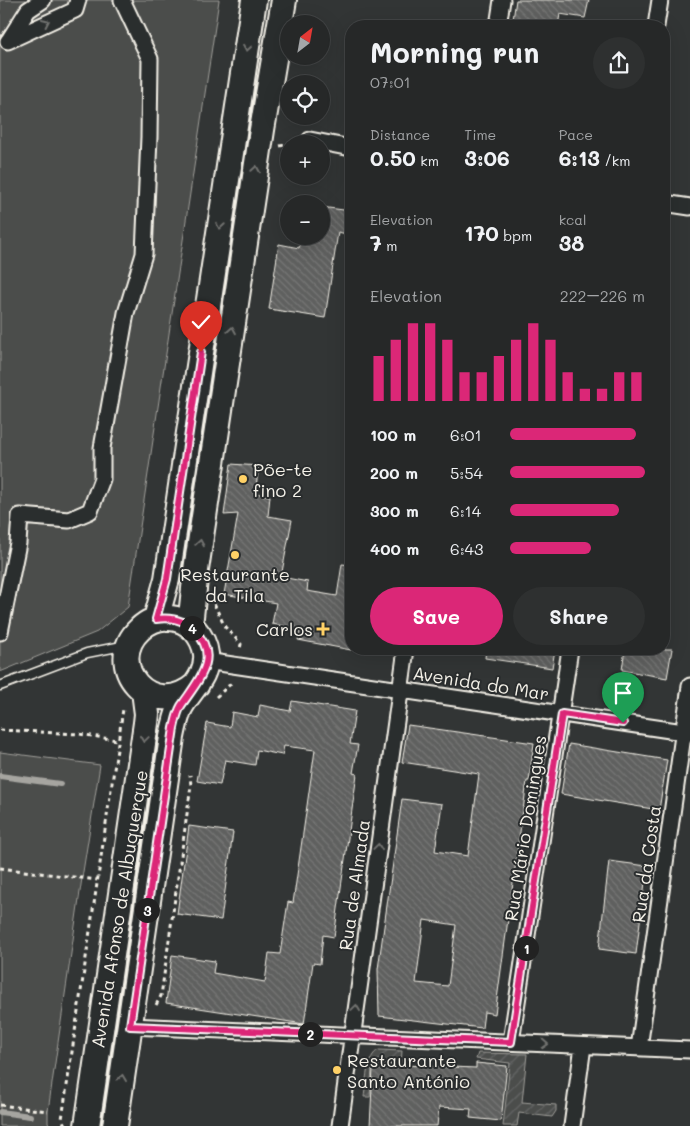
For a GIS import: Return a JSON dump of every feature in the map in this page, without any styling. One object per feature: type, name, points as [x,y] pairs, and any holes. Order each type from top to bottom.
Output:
[{"type":"main road","points":[[156,619],[167,579],[254,0]]},
{"type":"main road","points":[[190,626],[196,570],[262,130],[284,0]]},
{"type":"main road","points":[[128,645],[134,634],[144,625],[156,619],[168,618],[179,620],[190,626],[200,635],[205,648],[206,661]]},
{"type":"main road","name":"Avenida Afonso de Albuquerque","points":[[87,1126],[147,714],[144,691],[135,682],[129,670],[127,658],[128,645]]},
{"type":"main road","name":"Avenida Afonso de Albuquerque","points":[[115,1126],[172,737],[181,707],[204,693],[206,661]]},
{"type":"main road","points":[[144,691],[154,696],[165,698],[176,697],[188,692],[204,693]]},
{"type":"street","points":[[43,0],[28,10],[8,41],[75,10],[78,0]]},
{"type":"street","points":[[0,632],[18,543],[20,516],[68,520],[90,511],[102,479],[102,448],[126,313],[144,254],[149,147],[150,58],[122,0]]},
{"type":"street","points":[[499,20],[502,0]]},
{"type":"street","points":[[657,20],[660,0]]},
{"type":"street","points":[[330,144],[345,147]]},
{"type":"street","points":[[670,203],[690,207]]},
{"type":"street","name":"Rua de Almada","points":[[340,1126],[405,655]]},
{"type":"street","name":"Rua Mário Domingues","points":[[511,1042],[562,714],[569,655]]},
{"type":"street","name":"Avenida do Mar","points":[[206,661],[687,733]]},
{"type":"street","name":"Rua da Costa","points":[[639,1048],[687,733],[690,686]]},
{"type":"street","points":[[130,1026],[690,1050]]},
{"type":"street","points":[[572,1126],[583,1046]]},
{"type":"lane","points":[[0,686],[87,653],[128,645]]},
{"type":"path","points":[[204,693],[236,679]]},
{"type":"path","points":[[66,1126],[62,1119],[117,740],[124,704]]},
{"type":"path","points":[[0,730],[79,734],[117,740]]},
{"type":"path","points":[[161,996],[192,786],[189,769]]},
{"type":"path","points":[[0,868],[97,880]]},
{"type":"path","points":[[0,1105],[48,1111]]},
{"type":"shaded area","points":[[0,0],[219,0],[128,607],[97,632],[0,672]]},
{"type":"shaded area","points":[[0,752],[100,765],[48,1111],[48,1123],[50,1126],[0,1126]]},
{"type":"shaded area","points":[[379,1050],[402,1051],[399,1092],[392,1063],[378,1063],[372,1068],[370,1097],[364,1097],[369,1064],[371,1058]]},
{"type":"shaded area","points":[[478,1053],[527,1054],[522,1102],[556,1105],[556,1111],[552,1117],[519,1113],[517,1126],[503,1126],[510,1063],[476,1059]]},
{"type":"building","points":[[516,0],[589,0],[585,18],[560,14],[559,20],[513,20]]},
{"type":"building","points":[[330,208],[345,210],[345,234],[338,232],[325,318],[269,309],[279,244],[299,248],[300,245],[330,245]]},
{"type":"building","points":[[231,464],[259,466],[255,493],[270,496],[268,516],[292,520],[281,577],[308,582],[307,591],[337,596],[342,564],[345,564],[345,649],[298,640],[300,629],[272,624],[276,603],[224,594],[238,514],[224,515]]},
{"type":"building","points":[[670,649],[672,649],[667,678],[622,670],[624,655],[670,655]]},
{"type":"building","points":[[485,655],[554,655],[552,668],[485,658]]},
{"type":"building","points":[[292,701],[355,711],[350,744],[358,745],[353,773],[357,774],[334,937],[323,935],[320,964],[313,963],[304,1024],[166,1003],[172,955],[215,961],[213,973],[265,982],[269,953],[280,954],[288,902],[293,903],[315,750],[284,746],[282,755],[257,750],[255,765],[225,760],[220,785],[197,781],[207,723],[230,727],[232,712],[258,717],[260,705],[290,711]]},
{"type":"building","points":[[408,725],[534,743],[529,781],[527,781],[495,1014],[484,1012],[482,1028],[379,1016],[378,969],[402,799],[442,804],[435,851],[468,856],[479,774],[402,762]],"holes":[[[424,920],[456,925],[448,986],[416,983]]]},
{"type":"building","points":[[569,744],[667,760],[659,810],[561,794]]},
{"type":"building","points":[[189,826],[233,832],[221,920],[177,914]]},
{"type":"building","points":[[609,861],[647,866],[636,954],[599,949]]},
{"type":"building","points":[[476,1063],[507,1066],[501,1121],[470,1118],[471,1109],[439,1107],[437,1126],[370,1126],[373,1068],[378,1064],[476,1068]]},
{"type":"waterway","points":[[0,776],[60,784]]},
{"type":"waterway","points":[[0,1112],[30,1116]]},
{"type":"place","name":"Põe-te fino 2","points":[[243,479]]},
{"type":"place","name":"Restaurante da Tila","points":[[235,555]]},
{"type":"place","name":"Carlos","points":[[323,629]]},
{"type":"place","name":"Restaurante Santo António","points":[[337,1070]]},
{"type":"route","points":[[201,352],[167,579],[156,619],[168,618],[179,620],[190,626],[200,635],[205,648],[206,661],[204,674],[177,714],[172,737],[130,1026],[511,1042],[562,714],[623,723]]}]
